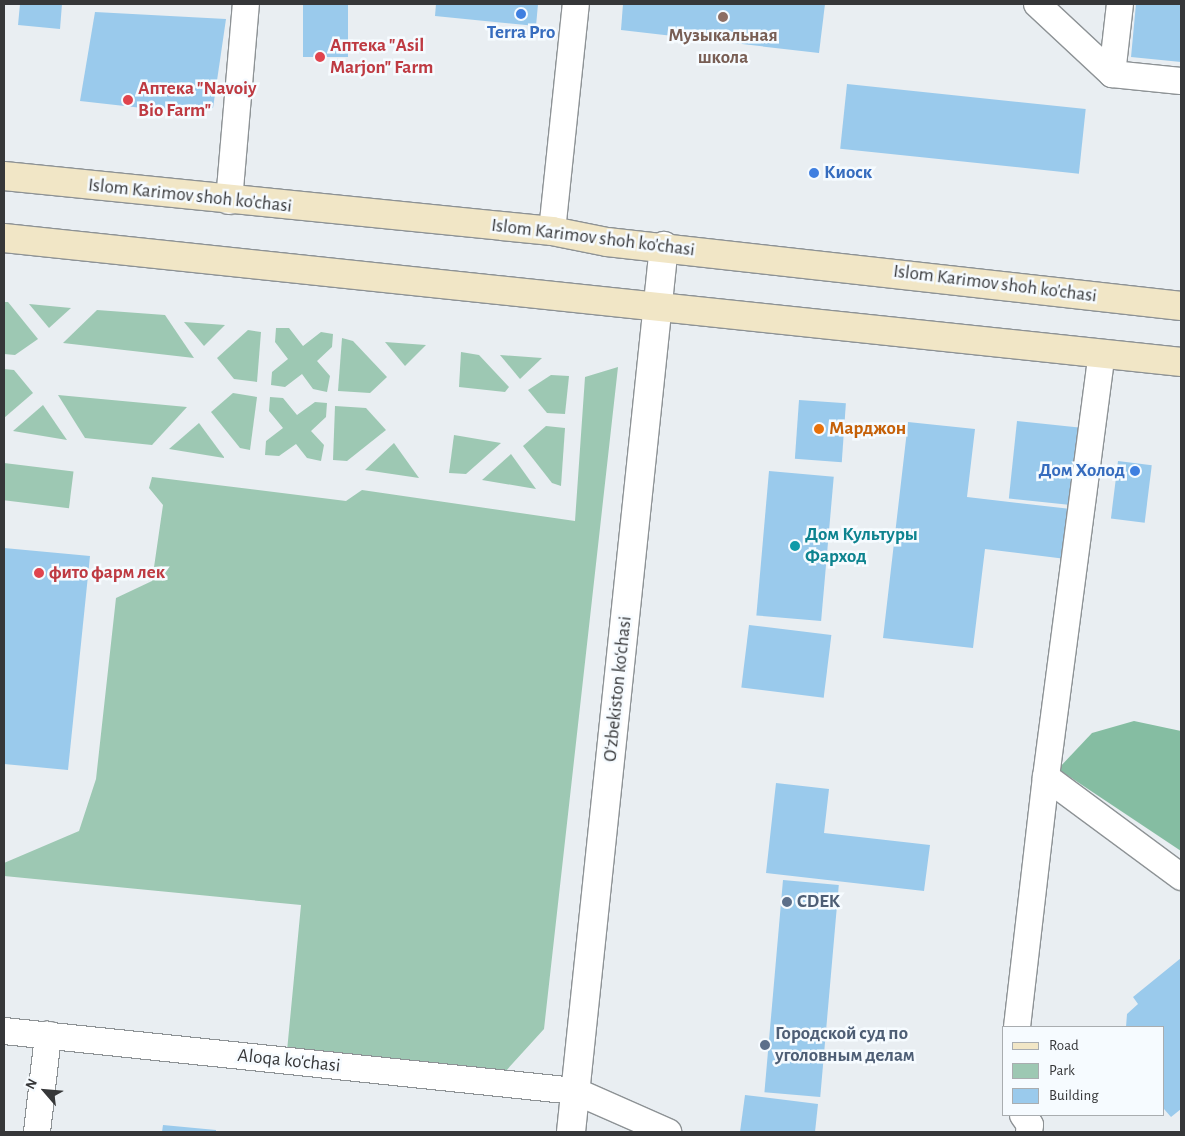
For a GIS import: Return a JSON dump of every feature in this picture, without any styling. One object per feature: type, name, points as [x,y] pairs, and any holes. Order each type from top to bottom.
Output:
[{"type":"main road","name":"Islom Karimov shoh ko'chasi","points":[[4,176],[229,201],[552,232],[607,242],[664,246],[1181,306]]},
{"type":"main road","points":[[4,238],[1181,362]]},
{"type":"street","points":[[229,201],[246,4]]},
{"type":"street","points":[[552,232],[576,4]]},
{"type":"street","points":[[1037,4],[1112,74],[1181,81]]},
{"type":"street","points":[[1112,74],[1120,4]]},
{"type":"street","name":"O‘zbekiston ko‘chasi","points":[[571,1132],[664,246]]},
{"type":"street","points":[[1017,1026],[1046,777],[1102,354]]},
{"type":"street","points":[[1046,777],[1181,877]]},
{"type":"street","name":"Aloqa ko'chasi","points":[[4,1031],[575,1091],[668,1132]]},
{"type":"street","points":[[37,1132],[48,1035]]},
{"type":"street","points":[[1025,1116],[1030,1125],[1029,1132]]},
{"type":"green space","points":[[4,302],[8,302],[38,339],[15,355],[4,354]]},
{"type":"green space","points":[[29,304],[71,308],[49,328]]},
{"type":"green space","points":[[97,310],[165,315],[194,358],[63,343]]},
{"type":"green space","points":[[184,322],[225,325],[204,346]]},
{"type":"green space","points":[[276,328],[289,328],[303,346],[321,332],[333,334],[332,347],[317,361],[330,376],[327,392],[313,389],[302,374],[285,387],[271,385],[272,372],[288,359],[275,342]]},
{"type":"green space","points":[[248,330],[261,332],[257,382],[234,379],[217,358]]},
{"type":"green space","points":[[342,338],[353,341],[387,377],[370,393],[338,391]]},
{"type":"green space","points":[[385,342],[426,345],[405,366]]},
{"type":"green space","points":[[461,352],[479,355],[509,387],[505,392],[459,387]]},
{"type":"green space","points":[[500,355],[542,358],[520,379]]},
{"type":"green space","points":[[618,367],[544,1029],[504,1073],[287,1051],[301,905],[4,876],[4,863],[79,831],[96,779],[116,598],[152,581],[163,505],[149,488],[152,477],[346,501],[362,490],[575,521],[585,377]]},
{"type":"green space","points":[[4,369],[14,370],[33,393],[4,418]]},
{"type":"green space","points":[[551,375],[569,376],[565,414],[547,413],[528,390]]},
{"type":"green space","points":[[233,393],[257,397],[250,450],[240,448],[211,412]]},
{"type":"green space","points":[[58,395],[187,407],[152,445],[85,438]]},
{"type":"green space","points":[[270,397],[283,398],[297,415],[315,402],[327,403],[326,417],[311,431],[324,445],[321,461],[307,458],[296,444],[279,456],[265,455],[266,441],[283,428],[269,411]]},
{"type":"green space","points":[[43,405],[67,440],[13,431]]},
{"type":"green space","points":[[335,406],[366,408],[386,430],[347,461],[333,460]]},
{"type":"green space","points":[[199,423],[224,457],[224,458],[169,449]]},
{"type":"green space","points":[[546,426],[565,428],[561,486],[552,483],[523,446]]},
{"type":"green space","points":[[454,435],[501,443],[466,474],[449,473]]},
{"type":"green space","points":[[394,443],[419,478],[365,470]]},
{"type":"green space","points":[[511,454],[536,489],[482,480]]},
{"type":"green space","points":[[4,463],[73,472],[69,508],[4,500]]},
{"type":"green space","points":[[1134,721],[1181,731],[1181,851],[1058,769],[1092,733]]},
{"type":"building","points":[[20,4],[62,4],[60,29],[18,25]]},
{"type":"building","points":[[303,4],[348,4],[348,57],[303,57]]},
{"type":"building","points":[[436,4],[538,4],[536,26],[435,16]]},
{"type":"building","name":"Музыкальная школа","points":[[623,4],[825,4],[819,53],[621,30]]},
{"type":"building","points":[[1136,4],[1181,4],[1181,62],[1131,57]]},
{"type":"building","points":[[95,12],[226,19],[213,108],[187,113],[80,101]]},
{"type":"building","points":[[847,84],[1086,109],[1079,174],[840,149]]},
{"type":"building","points":[[799,400],[846,403],[842,462],[795,459]]},
{"type":"building","points":[[1017,421],[1084,428],[1075,506],[1009,499]]},
{"type":"building","points":[[908,422],[975,429],[967,497],[1071,509],[1066,559],[985,549],[973,648],[883,638]]},
{"type":"building","points":[[1118,461],[1152,465],[1145,523],[1111,519]]},
{"type":"building","name":"Дом Культуры Фарход","points":[[769,471],[834,477],[821,621],[756,615]]},
{"type":"building","points":[[4,548],[90,556],[68,770],[4,764]]},
{"type":"building","points":[[749,625],[831,635],[824,698],[741,688]]},
{"type":"building","points":[[776,783],[829,789],[824,833],[930,845],[924,891],[766,873]]},
{"type":"building","points":[[783,880],[839,885],[820,1097],[764,1092]]},
{"type":"building","points":[[1181,958],[1181,1109],[1171,1117],[1165,1110],[1165,1026],[1126,1026],[1127,1014],[1138,1004],[1133,997]]},
{"type":"building","points":[[745,1095],[818,1104],[815,1132],[740,1132]]},
{"type":"building","points":[[163,1125],[216,1130],[216,1132],[162,1132]]},
{"type":"place","name":"Terra Pro","points":[[521,14]]},
{"type":"place","name":"Музыкальная школа","points":[[723,17]]},
{"type":"place","name":"Аптека \"Asil Marjon\" Farm","points":[[320,57]]},
{"type":"place","name":"Аптека \"Navoiy Bio Farm\"","points":[[128,100]]},
{"type":"place","name":"Киоск","points":[[814,173]]},
{"type":"place","name":"Марджон","points":[[819,429]]},
{"type":"place","name":"Дом Холод","points":[[1135,471]]},
{"type":"place","name":"Дом Культуры Фарход","points":[[795,546]]},
{"type":"place","name":"фито фарм лек","points":[[39,573]]},
{"type":"place","name":"CDEK","points":[[787,902]]},
{"type":"place","name":"Городской суд по уголовным делам","points":[[765,1045]]}]
